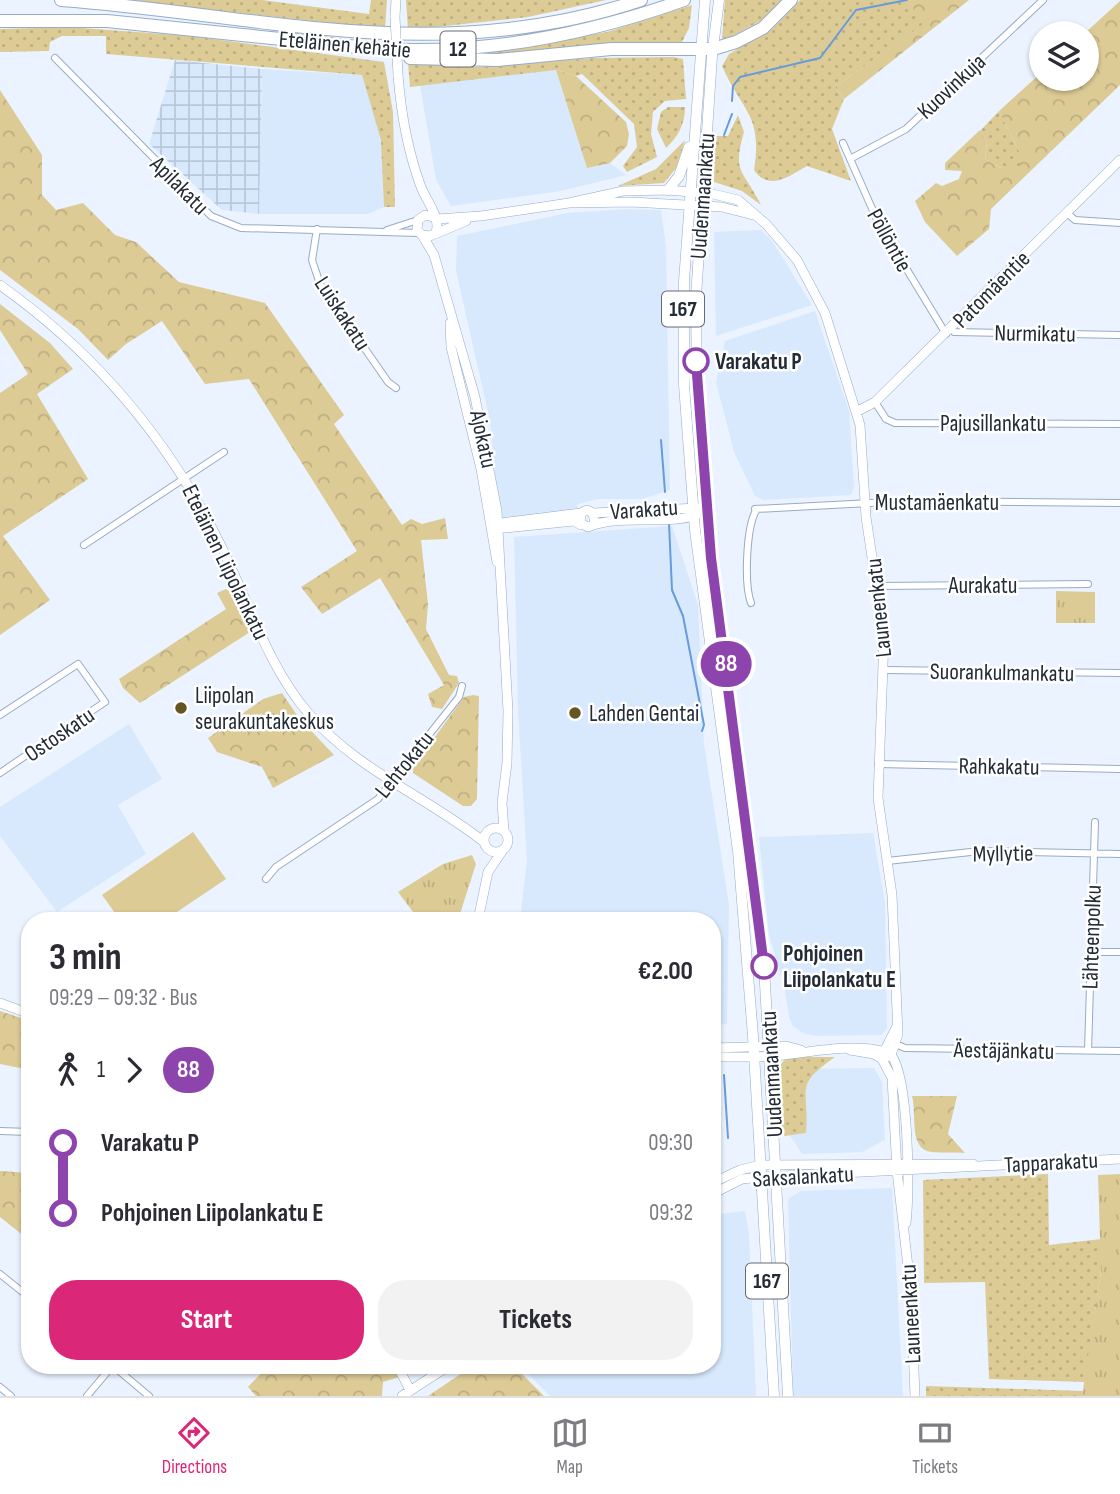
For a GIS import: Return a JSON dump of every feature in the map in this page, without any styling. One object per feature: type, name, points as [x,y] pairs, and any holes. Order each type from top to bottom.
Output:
[{"type":"highway","name":"Eteläinen kehätie","points":[[61,0],[332,32],[413,36],[463,35],[546,24],[639,0]]},
{"type":"highway","name":"Eteläinen kehätie","points":[[0,21],[107,21],[398,50],[456,49],[588,30],[684,0]]},
{"type":"highway","points":[[226,33],[387,57],[457,60],[522,59],[628,48],[706,49],[736,42],[763,28],[791,0]]},
{"type":"main road","name":"Uudenmaankatu","points":[[705,0],[703,192],[696,340],[706,510],[750,838],[771,1051],[788,1396]]},
{"type":"main road","name":"Uudenmaankatu","points":[[718,5],[706,49],[695,126],[689,205],[683,321],[688,512],[733,814],[754,1051],[774,1396]]},
{"type":"main road","points":[[668,190],[678,176],[695,126]]},
{"type":"street","points":[[396,0],[398,75],[408,144],[434,218]]},
{"type":"street","name":"Kuovinkuja","points":[[850,159],[906,128],[1044,0]]},
{"type":"street","name":"Apilakatu","points":[[55,58],[211,216],[241,228],[385,230],[420,234]]},
{"type":"street","name":"Pöllöntie","points":[[843,143],[877,222],[949,331]]},
{"type":"street","name":"Patomäentie","points":[[856,412],[875,402],[1120,160]]},
{"type":"street","points":[[422,189],[420,234],[434,233],[481,216]]},
{"type":"street","points":[[420,218],[481,216],[569,203],[623,191],[703,192]]},
{"type":"street","name":"Launeenkatu","points":[[703,192],[738,200],[759,217],[797,260],[813,285],[825,313],[863,442],[866,502],[885,670],[877,798],[896,944],[897,1026],[892,1043]]},
{"type":"street","points":[[569,203],[659,202],[722,207],[759,217]]},
{"type":"street","points":[[1067,214],[1075,220],[1120,223]]},
{"type":"street","name":"Apilakatu","points":[[385,230],[420,218]]},
{"type":"street","name":"Ajokatu","points":[[434,218],[434,255],[449,311],[450,347],[479,456],[494,526],[508,711],[507,763],[502,803],[504,831]]},
{"type":"street","name":"Luiskakatu","points":[[317,229],[312,260],[320,284],[388,382],[396,388]]},
{"type":"street","name":"Ajokatu","points":[[420,234],[434,255]]},
{"type":"street","name":"Eteläinen Liipolankatu","points":[[0,285],[55,327],[99,367],[150,427],[184,477],[212,528],[273,656],[296,697],[337,743],[390,783],[460,825],[486,845]]},
{"type":"street","name":"Nurmikatu","points":[[949,331],[1120,335]]},
{"type":"street","name":"Pajusillankatu","points":[[875,402],[886,419],[895,423],[1120,424]]},
{"type":"street","points":[[84,545],[224,452]]},
{"type":"street","name":"Mustamäenkatu","points":[[751,603],[747,593],[749,530],[756,509],[866,502],[1120,503]]},
{"type":"street","points":[[587,510],[593,513],[595,524],[588,527],[581,525],[581,513],[587,510]]},
{"type":"street","name":"Varakatu","points":[[595,524],[654,514],[706,510]]},
{"type":"street","name":"Varakatu","points":[[494,526],[581,513]]},
{"type":"street","name":"Varakatu","points":[[593,513],[654,514]]},
{"type":"street","name":"Varakatu","points":[[494,526],[574,522],[581,525]]},
{"type":"street","name":"Aurakatu","points":[[877,586],[1088,584]]},
{"type":"street","name":"Ostoskatu","points":[[0,715],[79,664],[105,702],[0,773]]},
{"type":"street","name":"Suorankulmankatu","points":[[885,670],[1120,673]]},
{"type":"street","name":"Lehtokatu","points":[[266,879],[276,867],[378,799],[458,697],[462,686]]},
{"type":"street","name":"Rahkakatu","points":[[878,764],[1120,769]]},
{"type":"street","name":"Ajokatu","points":[[490,830],[502,803]]},
{"type":"street","name":"Lähteenpolku","points":[[1088,1051],[1095,822]]},
{"type":"street","name":"Eteläinen Liipolankatu","points":[[460,825],[490,830]]},
{"type":"street","points":[[480,912],[488,872],[486,845],[490,830],[504,831],[508,841],[488,872]]},
{"type":"street","points":[[486,845],[495,852],[503,850]]},
{"type":"street","name":"Myllytie","points":[[887,861],[980,851],[1120,853]]},
{"type":"street","points":[[1091,952],[1120,952]]},
{"type":"street","points":[[0,1003],[21,1011]]},
{"type":"street","points":[[721,1049],[850,1050],[886,1055],[892,1043]]},
{"type":"street","name":"Äestäjänkatu","points":[[892,1043],[1120,1051]]},
{"type":"street","points":[[721,1056],[754,1051]]},
{"type":"street","name":"Launeenkatu","points":[[886,1055],[892,1078],[902,1167],[915,1396]]},
{"type":"street","points":[[0,1131],[21,1132]]},
{"type":"street","name":"Tapparakatu","points":[[902,1167],[1120,1159]]},
{"type":"street","name":"Saksalankatu","points":[[721,1179],[740,1170],[775,1164],[902,1167]]},
{"type":"street","name":"Saksalankatu","points":[[721,1190],[742,1180],[761,1177],[902,1167]]},
{"type":"street","points":[[0,1274],[21,1291]]},
{"type":"street","points":[[87,1396],[105,1374]]},
{"type":"street","points":[[123,1374],[149,1396]]},
{"type":"street","points":[[400,1374],[406,1393],[436,1374]]},
{"type":"street","points":[[0,1387],[11,1396]]},
{"type":"shaded area","points":[[175,60],[262,69],[259,214],[222,210],[149,144]]},
{"type":"shaded area","points":[[262,69],[362,75],[382,140],[384,207],[368,214],[259,214]]},
{"type":"shaded area","points":[[556,70],[587,168],[610,163],[626,175],[561,191],[451,206],[436,180],[420,85]]},
{"type":"shaded area","points":[[626,209],[661,210],[666,247],[670,490],[642,499],[598,499],[578,504],[577,512],[499,519],[490,421],[456,271],[457,236],[568,213]]},
{"type":"shaded area","points":[[761,230],[772,241],[812,305],[716,336],[714,232]]},
{"type":"shaded area","points":[[815,311],[849,411],[854,487],[851,495],[763,500],[755,496],[734,452],[716,382],[725,341]]},
{"type":"shaded area","points":[[672,526],[698,605],[704,744],[729,905],[727,1024],[721,1024],[721,912],[521,912],[527,861],[518,711],[514,537]]},
{"type":"shaded area","points":[[129,724],[162,779],[118,805],[146,854],[57,912],[0,836],[0,807]]},
{"type":"shaded area","points":[[873,833],[885,903],[887,1029],[881,1035],[815,1036],[803,1033],[793,1026],[789,1017],[784,985],[769,935],[759,837]]},
{"type":"shaded area","points":[[874,1068],[882,1082],[885,1140],[862,1152],[802,1154],[787,1131],[792,1069]]},
{"type":"shaded area","points":[[892,1188],[903,1396],[793,1396],[788,1199],[801,1191]]},
{"type":"shaded area","points":[[745,1211],[749,1234],[756,1396],[550,1396],[528,1374],[721,1374],[721,1214]]},
{"type":"green space","points":[[124,0],[262,0],[369,14],[371,0],[387,0],[385,29]]},
{"type":"green space","points":[[406,0],[606,0],[528,17],[408,30]]},
{"type":"green space","points":[[725,0],[784,0],[764,19],[725,40],[722,38]]},
{"type":"green space","points":[[800,0],[908,0],[924,24],[835,87],[844,99],[832,129],[851,181],[807,166],[779,180],[760,177],[754,170],[756,137],[753,125],[722,66],[729,54],[771,30]]},
{"type":"green space","points":[[908,0],[969,0],[844,99],[835,87],[923,24]]},
{"type":"green space","points":[[1120,1],[1120,85],[991,209],[989,229],[957,256],[925,222],[915,201],[936,183],[942,186],[959,179],[962,171],[945,170],[945,163],[980,130],[987,142],[985,159],[1001,168],[1020,168],[1020,153],[999,111],[1029,84],[1029,91],[1099,91],[1098,21]]},
{"type":"green space","points":[[692,5],[689,28],[681,44],[474,55],[607,32]]},
{"type":"green space","points":[[68,27],[191,36],[384,62],[393,112],[395,207],[384,207],[381,140],[362,75],[106,54],[106,36],[62,36],[50,42],[49,51],[0,52],[0,29]]},
{"type":"green space","points":[[594,58],[683,59],[686,99],[665,101],[653,112],[651,134],[657,157],[627,172],[623,166],[637,147],[634,124],[582,74],[576,76],[556,70],[410,87],[408,63],[480,67]]},
{"type":"green space","points":[[556,70],[576,76],[626,122],[629,134],[627,146],[610,163],[587,168]]},
{"type":"green space","points":[[0,90],[42,155],[42,195],[56,210],[83,203],[115,235],[136,242],[179,282],[265,303],[344,415],[334,424],[402,525],[411,519],[422,524],[445,518],[448,539],[421,540],[428,604],[426,629],[449,675],[457,676],[459,683],[442,709],[432,707],[428,694],[444,685],[380,578],[322,614],[301,587],[357,551],[249,379],[205,384],[162,321],[126,344],[108,360],[78,329],[0,270]]},
{"type":"green space","points":[[668,107],[685,107],[680,130],[666,148],[657,129],[661,112]]},
{"type":"green space","points":[[999,111],[1020,153],[1020,168],[1001,168],[985,159],[987,142],[980,131]]},
{"type":"green space","points":[[738,115],[744,132],[739,164],[761,205],[742,191],[714,182],[715,136],[728,136]]},
{"type":"green space","points":[[685,140],[677,167],[664,183],[618,186],[656,169]]},
{"type":"green space","points":[[0,304],[50,343],[73,369],[37,394],[88,479],[3,536],[50,600],[0,635],[0,393],[28,374],[0,330]]},
{"type":"green space","points":[[226,589],[233,594],[250,632],[140,703],[123,688],[119,679],[226,609],[217,593]]},
{"type":"green space","points":[[1056,591],[1095,592],[1095,623],[1056,623]]},
{"type":"green space","points":[[282,693],[299,718],[334,755],[273,788],[262,767],[217,752],[208,738],[263,699]]},
{"type":"green space","points":[[479,696],[477,799],[471,806],[463,806],[413,773],[413,767],[464,697]]},
{"type":"green space","points":[[193,832],[226,879],[177,912],[114,912],[102,895]]},
{"type":"green space","points":[[472,855],[476,864],[461,912],[413,912],[398,892],[443,864]]},
{"type":"green space","points":[[0,1011],[21,1018],[21,1068],[0,1064]]},
{"type":"green space","points":[[787,1057],[835,1057],[808,1082],[806,1133],[785,1136],[780,1132],[776,1070]]},
{"type":"green space","points":[[912,1096],[957,1096],[948,1134],[965,1153],[932,1152],[919,1145]]},
{"type":"green space","points":[[0,1171],[21,1172],[21,1234],[0,1217]]},
{"type":"green space","points":[[1048,1174],[1049,1245],[1101,1239],[1101,1271],[1085,1382],[989,1379],[985,1282],[924,1283],[923,1180]]},
{"type":"green space","points":[[1120,1174],[1120,1396],[1082,1396],[1101,1271],[1098,1175]]},
{"type":"green space","points":[[260,1374],[398,1374],[399,1377],[383,1382],[382,1396],[256,1396],[248,1387]]},
{"type":"green space","points":[[461,1374],[522,1374],[544,1396],[428,1396]]},
{"type":"green space","points":[[926,1386],[1083,1391],[1082,1396],[926,1396]]},
{"type":"waterway","points":[[732,101],[733,86],[740,77],[820,58],[856,10],[907,0]]},
{"type":"waterway","points":[[724,135],[732,114]]},
{"type":"waterway","points":[[661,440],[665,492]]},
{"type":"waterway","points":[[669,523],[672,590],[683,616],[704,725],[702,731]]},
{"type":"waterway","points":[[724,1075],[728,1138]]},
{"type":"bus line","name":"88","points":[[696,361],[711,558],[750,838],[764,966]]},
{"type":"place","name":"Varakatu P","points":[[696,361]]},
{"type":"place","name":"Liipolan seurakuntakeskus","points":[[181,708]]},
{"type":"place","name":"Lahden Gentai","points":[[575,713]]},
{"type":"place","name":"Pohjoinen Liipolankatu E","points":[[764,966]]}]
